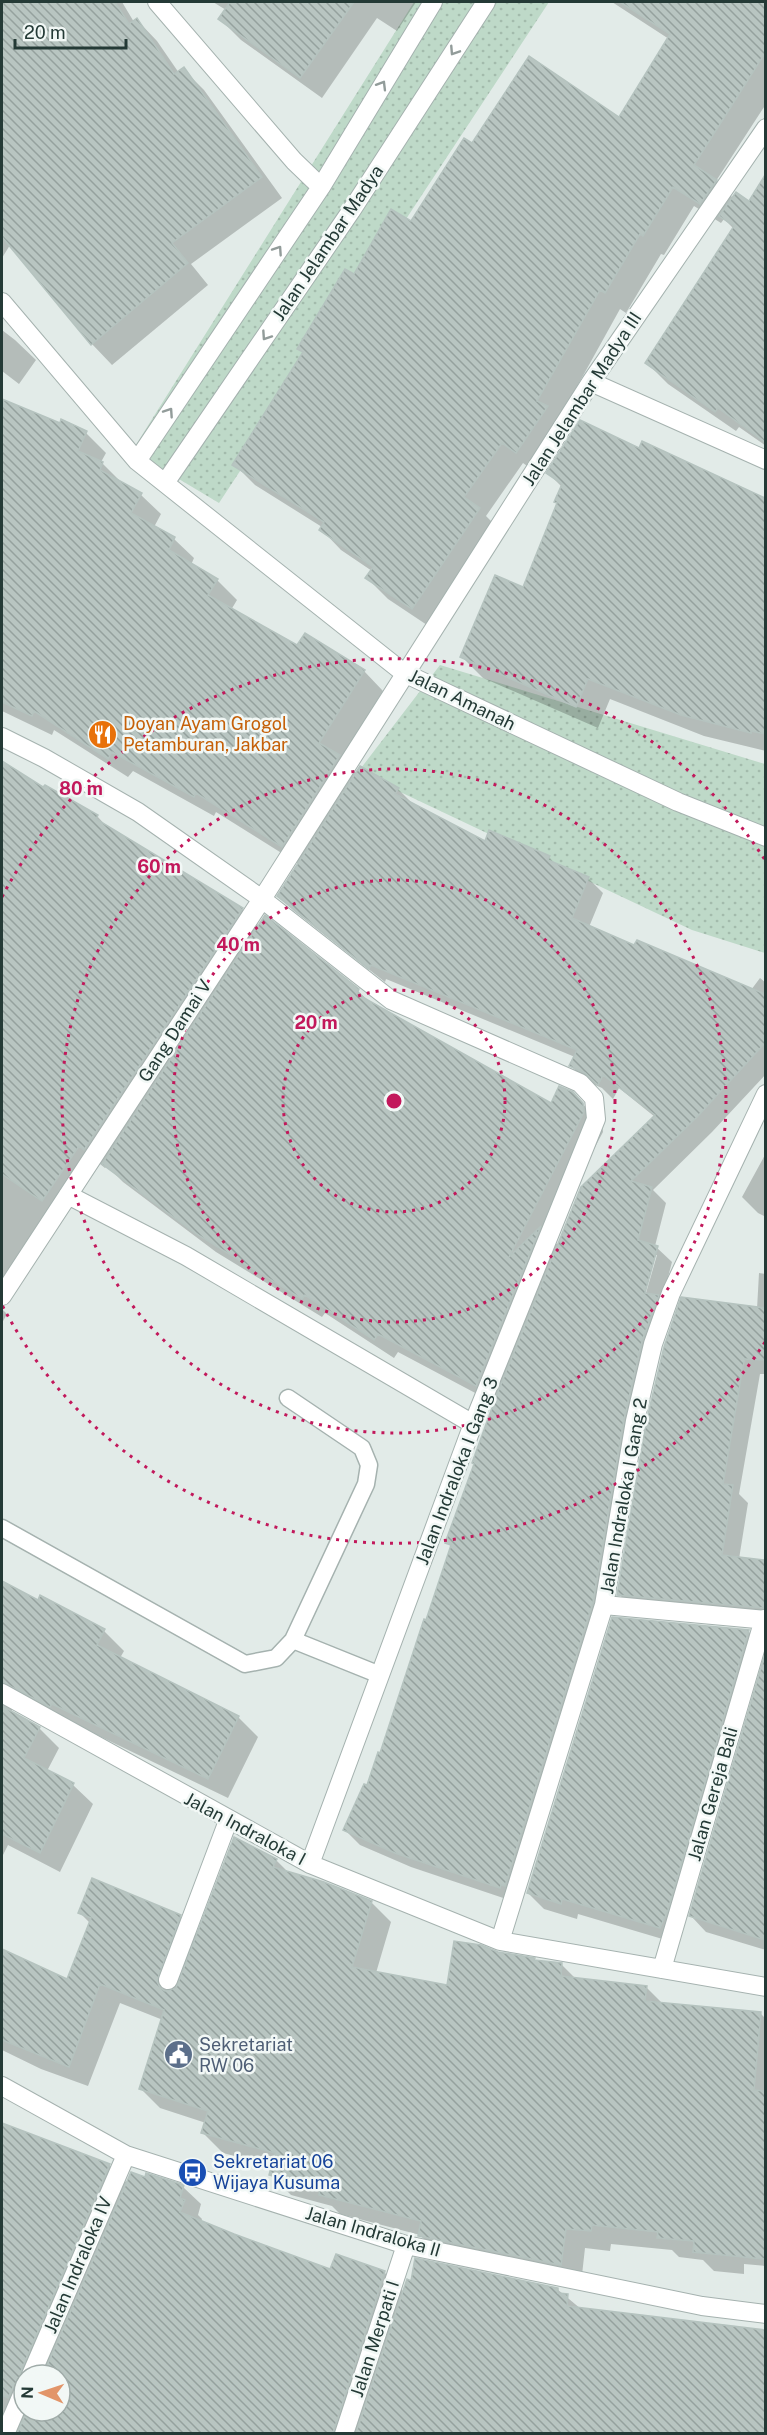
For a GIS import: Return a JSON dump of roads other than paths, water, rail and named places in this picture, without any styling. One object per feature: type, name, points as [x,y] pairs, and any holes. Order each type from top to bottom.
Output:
[{"type":"street","points":[[157,2],[294,161],[321,187]]},
{"type":"street","name":"Jalan Jelambar Madya","points":[[137,461],[321,187],[432,2]]},
{"type":"street","name":"Jalan Jelambar Madya","points":[[165,483],[351,211],[486,2]]},
{"type":"street","name":"Jalan Jelambar Madya III","points":[[404,673],[591,382],[765,128]]},
{"type":"street","name":"Jalan Amanah","points":[[2,302],[137,461],[404,673],[678,802],[765,837]]},
{"type":"street","points":[[591,382],[765,460]]},
{"type":"street","name":"Gang Damai V","points":[[2,1296],[262,899],[404,673]]},
{"type":"street","points":[[2,737],[138,812],[262,899]]},
{"type":"street","name":"Jalan Indraloka I Gang 3","points":[[262,899],[391,1000],[580,1083],[594,1098],[596,1119],[473,1424],[310,1864]]},
{"type":"street","name":"Jalan Indraloka I Gang 2","points":[[500,1941],[508,1909],[604,1605],[635,1421],[653,1344],[671,1293],[765,1094]]},
{"type":"street","points":[[68,1195],[186,1256],[473,1424]]},
{"type":"street","name":"Jalan Gereja Bali","points":[[604,1605],[765,1619],[662,1969]]},
{"type":"street","name":"Jalan Indraloka I","points":[[2,1693],[228,1821],[310,1864],[500,1941],[765,1987]]},
{"type":"street","points":[[168,1980],[228,1821]]},
{"type":"street","name":"Jalan Indraloka II","points":[[2,2086],[126,2155],[406,2245],[702,2306],[765,2314]]},
{"type":"street","name":"Jalan Indraloka IV","points":[[36,2363],[126,2155]]},
{"type":"street","name":"Jalan Merpati I","points":[[344,2433],[406,2245]]},
{"type":"street","points":[[5,2433],[12,2417]]},
{"type":"lane","points":[[2,1528],[245,1664],[276,1658],[293,1640],[366,1484],[369,1465],[362,1448],[288,1398]]},
{"type":"lane","points":[[293,1640],[380,1675]]},
{"type":"place","name":"Doyan Ayam Grogol Petamburan, Jakbar","points":[[102,734]]},
{"type":"place","name":"Sekretariat RW 06","points":[[178,2055]]},
{"type":"place","name":"Sekretariat 06 Wijaya Kusuma","points":[[192,2172]]}]
